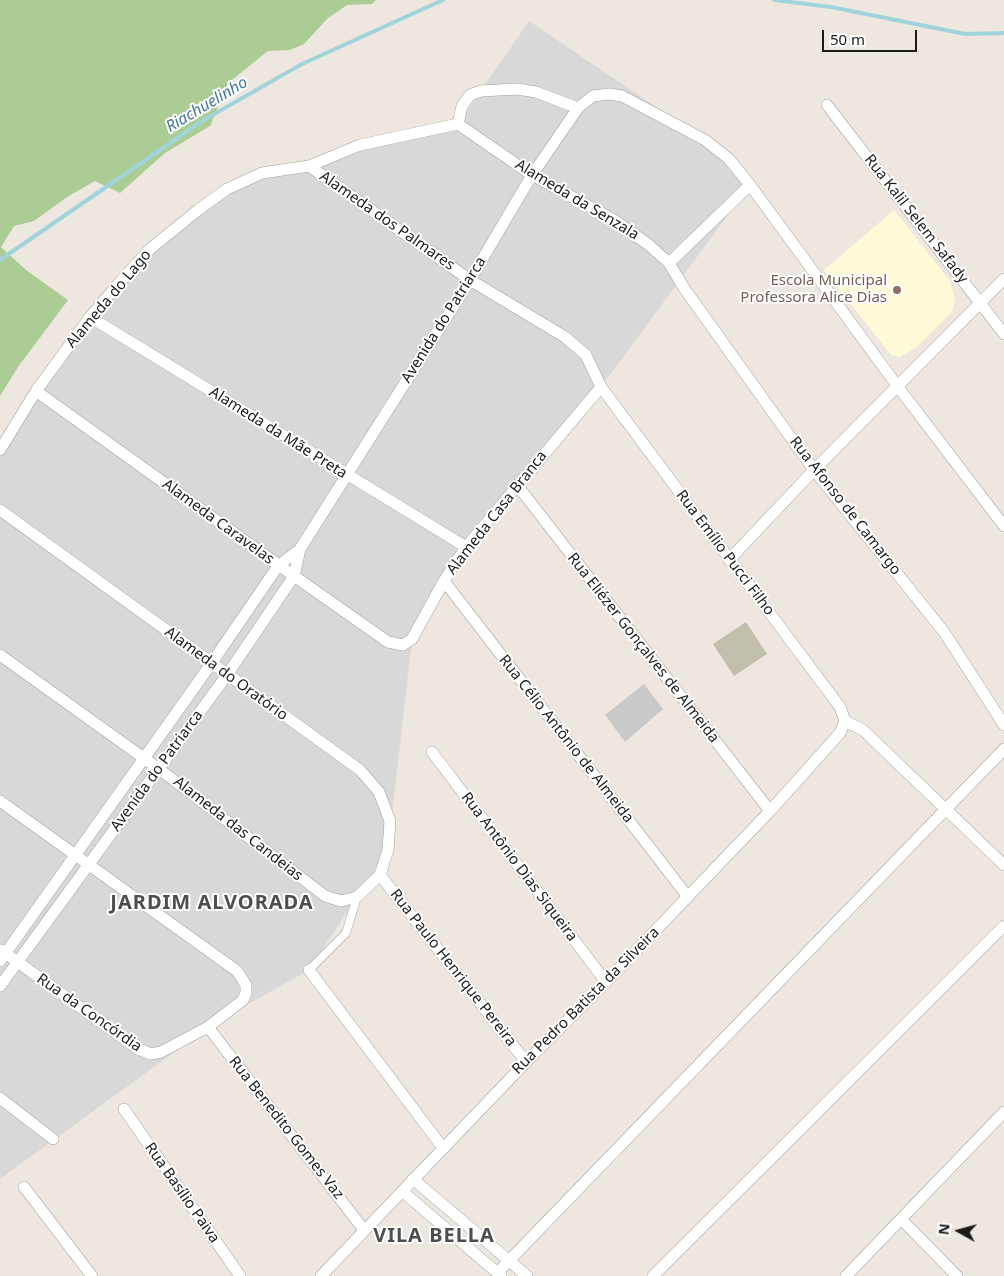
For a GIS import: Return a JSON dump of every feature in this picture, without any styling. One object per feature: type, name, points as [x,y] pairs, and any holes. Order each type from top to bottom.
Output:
[{"type":"street","points":[[458,124],[462,106],[470,95],[481,91],[516,89],[536,92],[578,108]]},
{"type":"street","name":"Avenida do Patriarca","points":[[2,955],[76,856],[212,664],[278,566],[300,549],[470,280],[532,175],[578,108],[593,96],[609,94],[622,96],[706,140],[729,160],[750,185]]},
{"type":"street","name":"Rua Kalil Selem Safady","points":[[827,105],[1004,334]]},
{"type":"street","name":"Alameda do Lago","points":[[0,450],[36,391],[90,316],[150,249],[227,189],[262,174],[308,166],[360,145],[458,124]]},
{"type":"street","name":"Alameda da Senzala","points":[[458,124],[532,175],[614,220],[649,245],[669,263],[684,288]]},
{"type":"street","name":"Alameda dos Palmares","points":[[308,166],[470,280],[565,337],[586,355],[601,387]]},
{"type":"street","points":[[669,263],[750,185],[898,387],[1004,526]]},
{"type":"street","points":[[729,560],[814,470],[1004,279]]},
{"type":"street","name":"Rua Afonso de Camargo","points":[[684,288],[814,470],[944,632],[1004,725]]},
{"type":"street","name":"Alameda da Mãe Preta","points":[[90,316],[466,547]]},
{"type":"street","name":"Alameda Casa Branca","points":[[402,645],[412,639],[444,581],[466,547],[601,387]]},
{"type":"street","name":"Rua Emílio Pucci Filho","points":[[601,387],[840,707],[845,721]]},
{"type":"street","name":"Alameda Caravelas","points":[[36,391],[278,566],[388,642],[402,645]]},
{"type":"street","name":"Rua Eliézer Gonçalves de Almeida","points":[[517,485],[770,811]]},
{"type":"street","name":"Alameda do Oratório","points":[[0,510],[360,770],[379,792],[390,821],[388,850],[380,875]]},
{"type":"street","name":"Avenida do Patriarca","points":[[0,986],[227,675],[294,576],[300,549]]},
{"type":"street","name":"Rua Célio Antônio de Almeida","points":[[444,581],[688,896]]},
{"type":"street","name":"Alameda das Candeias","points":[[0,654],[159,769],[325,896],[342,901],[356,897]]},
{"type":"street","points":[[845,721],[863,730],[1004,865]]},
{"type":"street","name":"Rua Pedro Batista da Silveira","points":[[321,1276],[770,811],[840,733],[845,721]]},
{"type":"street","points":[[402,1191],[499,1275],[510,1261],[1004,749]]},
{"type":"street","name":"Rua Antônio Dias Siqueira","points":[[432,752],[606,982]]},
{"type":"street","points":[[0,801],[237,971],[246,985],[246,993],[243,1000],[208,1026]]},
{"type":"street","points":[[380,875],[356,897],[346,934],[309,970],[443,1148]]},
{"type":"street","name":"Rua Paulo Henrique Pereira","points":[[380,875],[526,1062]]},
{"type":"street","points":[[653,1276],[1004,926]]},
{"type":"street","name":"Rua da Concórdia","points":[[2,955],[17,962],[138,1049],[151,1054],[162,1052],[208,1026]]},
{"type":"street","name":"Rua Benedito Gomes Vaz","points":[[208,1026],[364,1230]]},
{"type":"street","points":[[0,1098],[53,1139]]},
{"type":"street","name":"Rua Basílio Paiva","points":[[124,1109],[240,1276]]},
{"type":"street","points":[[846,1276],[1004,1112]]},
{"type":"street","points":[[413,1179],[527,1276]]},
{"type":"street","points":[[24,1188],[92,1276]]},
{"type":"street","points":[[901,1219],[957,1276]]},
{"type":"shaded area","points":[[529,21],[705,140],[750,185],[601,387],[466,547],[412,639],[388,850],[309,970],[208,1027],[0,1179],[0,454],[36,391],[120,282],[198,210],[262,173],[309,166],[360,145],[458,124]]},
{"type":"shaded area","name":"Escola Municipal Professora Alice Dias","points":[[894,210],[950,281],[955,299],[952,312],[918,346],[900,357],[891,355],[824,270]]},
{"type":"shaded area","points":[[746,622],[767,654],[734,676],[713,644]]},
{"type":"shaded area","points":[[644,684],[663,709],[625,742],[605,715]]},
{"type":"green space","points":[[0,0],[376,0],[372,4],[347,5],[328,18],[304,44],[290,50],[268,51],[228,83],[210,126],[165,153],[120,193],[95,181],[67,197],[34,221],[14,226],[1,247],[26,270],[68,300],[18,367],[0,396]]},
{"type":"waterway","name":"Riachuelinho","points":[[0,260],[202,121],[302,64],[443,0]]},
{"type":"waterway","name":"Riachuelinho","points":[[774,0],[831,7],[965,34],[1004,33]]},
{"type":"place","name":"Escola Municipal Professora Alice Dias","points":[[897,290]]},
{"type":"district","name":"JARDIM ALVORADA","points":[[212,903]]},
{"type":"district","name":"VILA BELLA","points":[[434,1236]]}]
